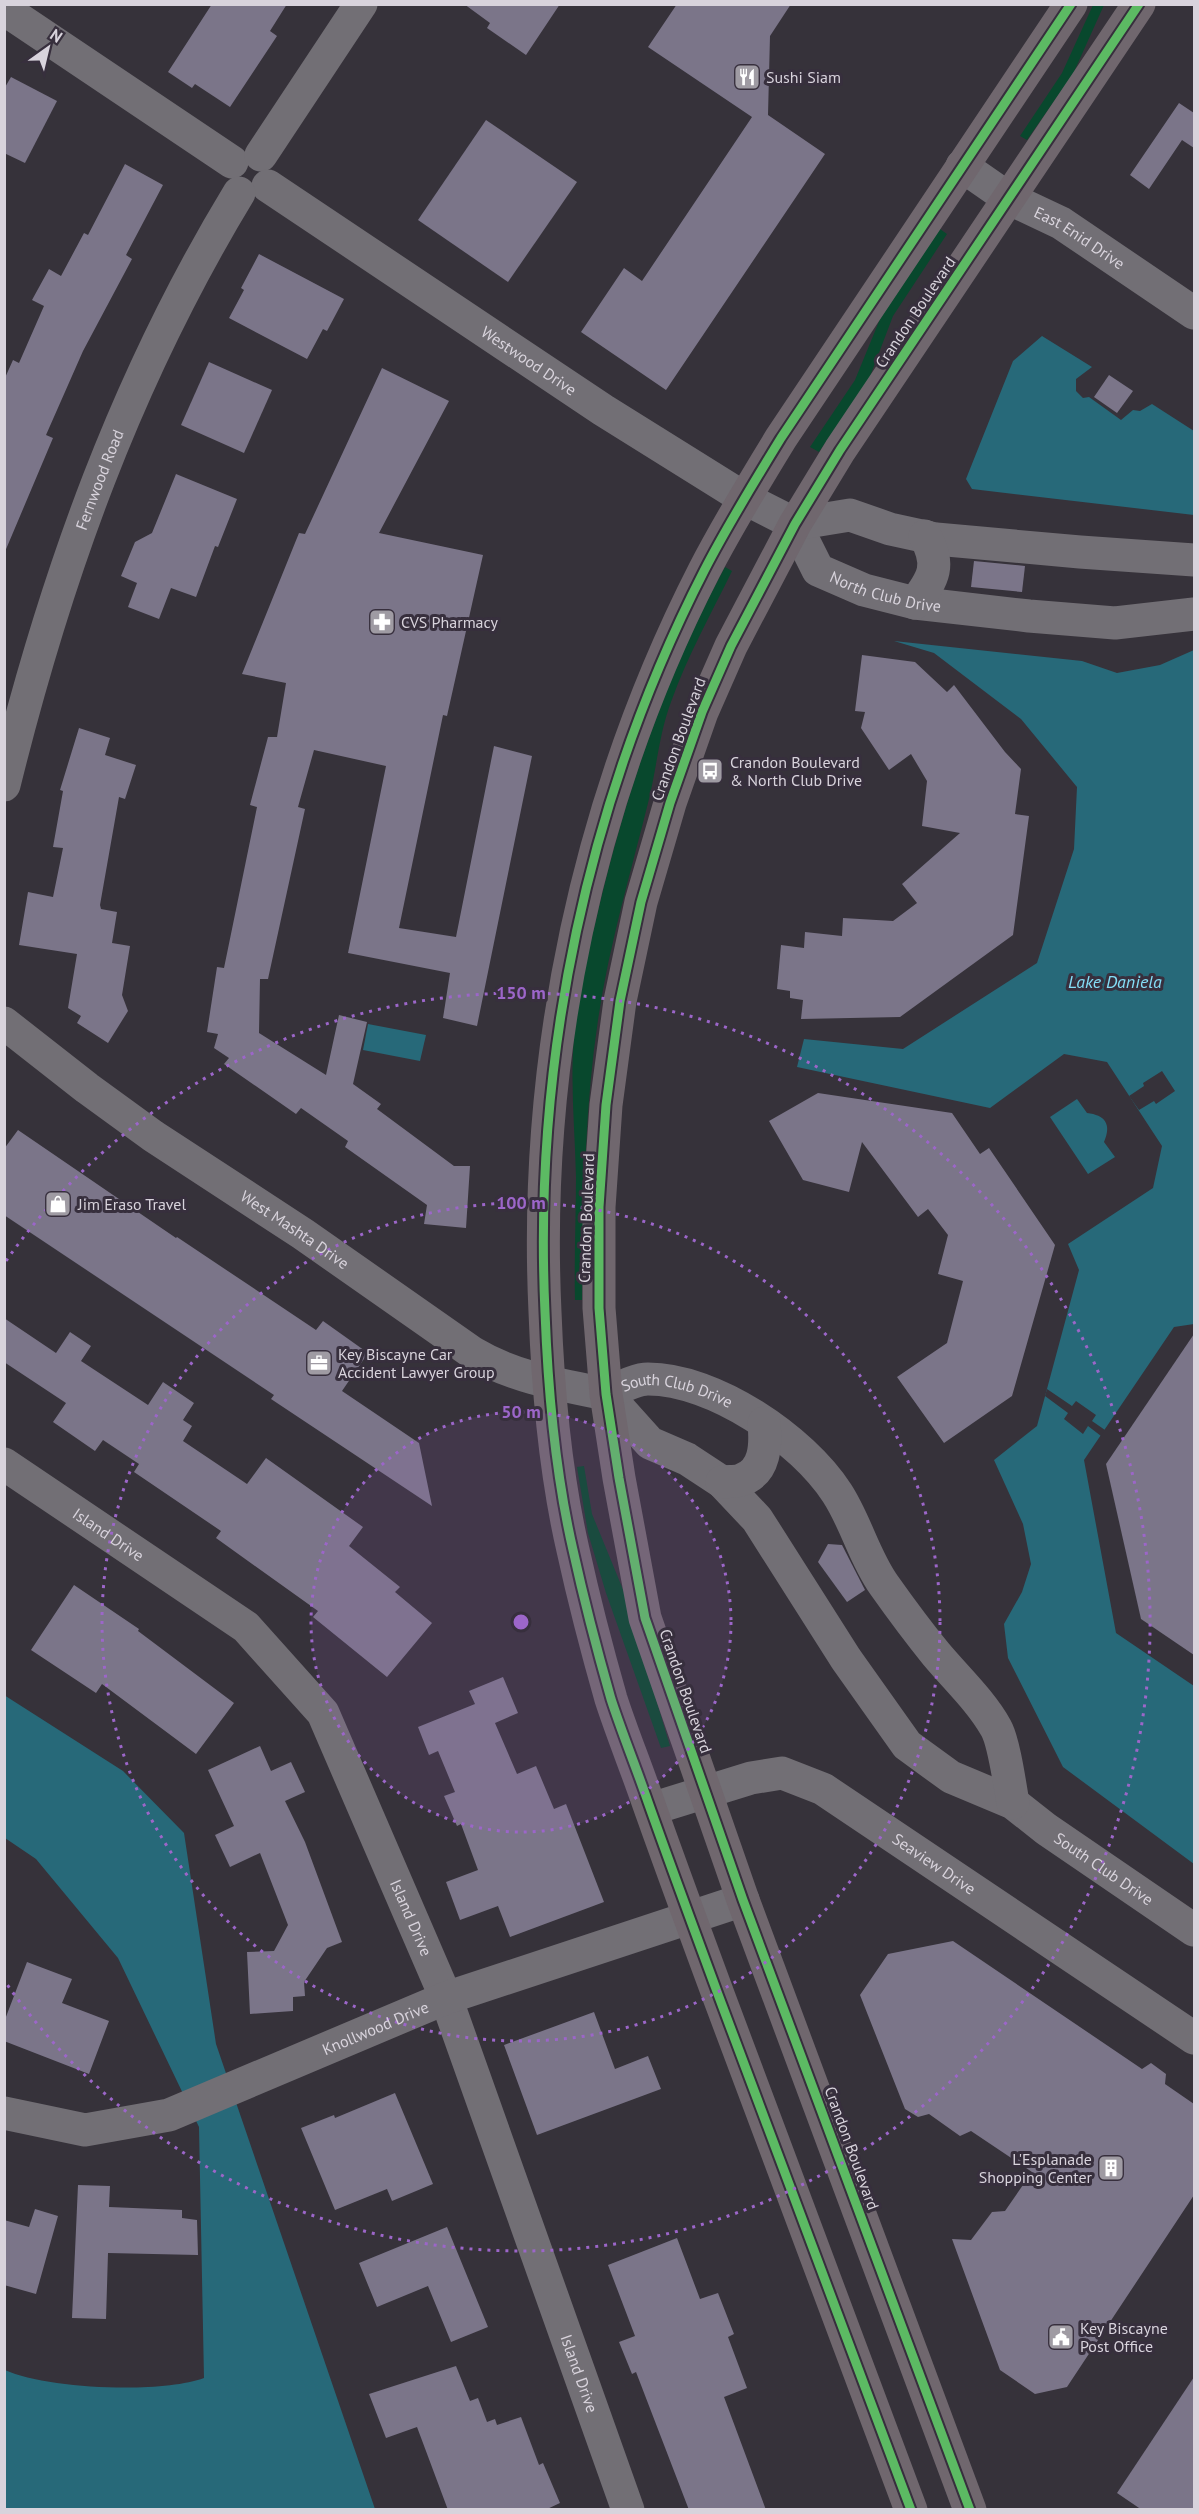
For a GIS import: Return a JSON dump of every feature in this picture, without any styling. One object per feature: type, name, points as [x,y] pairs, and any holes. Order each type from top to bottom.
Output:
[{"type":"main road","points":[[911,2510],[690,1918],[611,1698],[573,1549],[558,1471],[548,1382],[543,1267],[544,1172],[550,1086],[570,962],[593,861],[622,765],[641,713],[685,610],[744,498],[792,420],[1071,4]]},
{"type":"main road","name":"Crandon Boulevard","points":[[970,2510],[743,1900],[643,1609],[606,1394],[599,1308],[599,1207],[606,1105],[620,1000],[634,935],[670,803],[702,712],[731,646],[795,524],[840,450],[1139,4]]},
{"type":"street","name":"Fernwood Road","points":[[4,785],[40,650],[68,561],[110,445],[182,291],[250,174],[361,4]]},
{"type":"street","name":"Westwood Drive","points":[[4,9],[526,360],[744,498],[795,524]]},
{"type":"street","name":"East Enid Drive","points":[[962,166],[1008,198],[1061,223],[1194,313]]},
{"type":"street","points":[[795,524],[850,515],[890,529],[925,536],[1080,552],[1194,560]]},
{"type":"street","name":"North Club Drive","points":[[795,524],[818,570],[864,590],[915,603],[1115,623],[1194,614]]},
{"type":"street","points":[[915,603],[929,584],[935,565],[933,550],[925,536]]},
{"type":"street","name":"West Mashta Drive","points":[[4,1023],[144,1129],[362,1273],[473,1353],[492,1364],[548,1382],[606,1394]]},
{"type":"street","name":"South Club Drive","points":[[1013,1803],[997,1730],[977,1702],[923,1638],[876,1573],[837,1493],[820,1470],[764,1423],[740,1407],[715,1395],[674,1382],[646,1379],[606,1394],[650,1443],[687,1459],[722,1482],[758,1519],[846,1659],[907,1745],[951,1777],[1013,1803],[1046,1829],[1194,1930]]},
{"type":"street","points":[[722,1482],[741,1480],[756,1470],[764,1456],[766,1441],[764,1423]]},
{"type":"street","name":"Island Drive","points":[[4,1464],[246,1626],[322,1713],[446,1998],[628,2510]]},
{"type":"street","name":"Seaview Drive","points":[[651,1809],[751,1778],[782,1773],[823,1789],[1194,2038]]},
{"type":"street","name":"Knollwood Drive","points":[[4,2113],[86,2130],[169,2115],[446,1998],[743,1900]]},
{"type":"green space","points":[[1093,5],[1104,5],[1073,74],[1027,140],[1020,136],[1062,73]]},
{"type":"green space","points":[[940,229],[947,234],[893,316],[869,379],[819,452],[810,447],[855,380],[880,319]]},
{"type":"green space","points":[[725,567],[732,571],[677,685],[667,714],[649,799],[608,964],[598,1020],[590,1089],[582,1300],[575,1300],[576,1177],[573,1055],[575,1022],[583,978],[607,874],[648,739],[683,652]]},
{"type":"green space","points":[[584,1466],[592,1514],[624,1592],[670,1746],[661,1748],[606,1593],[588,1533],[577,1467]]},
{"type":"water","points":[[1042,336],[1092,367],[1076,379],[1076,391],[1083,398],[1089,397],[1121,420],[1133,410],[1140,411],[1152,404],[1194,431],[1194,515],[972,489],[966,479],[1013,361]]},
{"type":"water","name":"Lake Daniela","points":[[894,641],[1082,661],[1117,673],[1160,665],[1194,650],[1194,1324],[1174,1327],[1084,1460],[1116,1633],[1194,1686],[1194,1864],[1063,1767],[1008,1658],[1004,1624],[1022,1592],[1031,1564],[1023,1524],[994,1460],[1037,1426],[1079,1270],[1068,1244],[1153,1188],[1162,1146],[1107,1062],[1064,1054],[990,1108],[797,1067],[804,1039],[903,1049],[1037,963],[1074,849],[1077,787],[1021,719],[934,653]]},
{"type":"water","points":[[368,1024],[426,1035],[420,1061],[363,1050]]},
{"type":"water","points":[[1077,1099],[1087,1113],[1102,1118],[1107,1125],[1104,1142],[1115,1157],[1088,1174],[1050,1117]]},
{"type":"water","points":[[4,1695],[123,1771],[184,1833],[216,2044],[375,2509],[5,2509],[5,2370],[47,2382],[104,2387],[161,2386],[204,2378],[199,2127],[118,1958],[36,1859],[5,1838]]},
{"type":"pier","points":[[1162,1071],[1175,1091],[1156,1104],[1154,1101],[1139,1110],[1129,1096],[1144,1086],[1143,1083]]},
{"type":"pier","points":[[1047,1389],[1072,1406],[1076,1401],[1096,1415],[1092,1421],[1105,1430],[1101,1436],[1088,1426],[1083,1434],[1064,1419],[1068,1413],[1045,1396]]},
{"type":"building","points":[[212,4],[287,4],[270,31],[277,36],[230,107],[195,84],[192,88],[168,72]]},
{"type":"building","points":[[464,4],[560,4],[526,55],[487,28],[490,23]]},
{"type":"building","points":[[677,4],[791,4],[770,36],[768,115],[825,154],[666,390],[581,332],[624,268],[642,281],[752,117],[648,47]]},
{"type":"building","points":[[11,77],[57,101],[25,163],[4,153],[4,89]]},
{"type":"building","points":[[1179,103],[1194,113],[1194,148],[1182,140],[1149,189],[1130,175]]},
{"type":"building","points":[[486,120],[577,182],[508,282],[418,220]]},
{"type":"building","points":[[125,164],[163,185],[126,255],[132,259],[83,351],[46,435],[53,438],[4,554],[4,380],[13,360],[19,363],[44,306],[32,300],[49,269],[61,276],[84,233],[88,235]]},
{"type":"building","points":[[259,254],[344,299],[327,331],[323,329],[307,359],[229,318],[244,290],[241,288]]},
{"type":"building","points":[[209,362],[272,390],[244,453],[181,425]]},
{"type":"building","points":[[382,368],[449,401],[379,533],[483,555],[447,716],[443,715],[399,928],[456,937],[494,746],[532,756],[477,1026],[443,1018],[450,973],[348,953],[386,766],[314,750],[298,807],[305,809],[268,979],[260,979],[259,1033],[326,1075],[339,1015],[367,1022],[353,1084],[381,1104],[377,1109],[454,1166],[470,1166],[466,1228],[424,1224],[427,1205],[345,1147],[348,1141],[301,1108],[296,1114],[224,1064],[229,1058],[214,1048],[218,1034],[207,1032],[217,967],[224,968],[257,807],[250,805],[268,737],[277,737],[286,683],[242,674],[299,533],[305,534]]},
{"type":"building","points":[[1109,375],[1133,391],[1117,413],[1094,397]]},
{"type":"building","points":[[176,474],[237,499],[218,547],[215,546],[196,597],[171,588],[159,619],[128,607],[137,583],[121,576],[135,542],[152,533]]},
{"type":"building","points":[[974,561],[1025,566],[1022,592],[971,587]]},
{"type":"building","points":[[862,655],[915,662],[947,692],[954,685],[1005,752],[1021,769],[1015,814],[1029,816],[1013,935],[900,1017],[801,1019],[803,1000],[790,998],[790,991],[777,989],[781,945],[804,948],[805,932],[842,936],[843,918],[893,921],[917,903],[902,884],[960,833],[922,826],[927,781],[911,754],[889,770],[861,728],[865,712],[855,711]]},
{"type":"building","points":[[79,728],[110,738],[105,755],[136,765],[125,799],[119,797],[100,905],[101,909],[117,912],[112,943],[130,946],[122,995],[128,1011],[108,1043],[77,1023],[81,1016],[68,1008],[77,954],[19,945],[28,892],[53,897],[63,848],[53,847],[63,791],[60,790]]},
{"type":"building","points":[[818,1093],[952,1113],[980,1154],[989,1148],[1055,1245],[1012,1396],[944,1443],[897,1377],[947,1343],[963,1281],[938,1274],[948,1235],[928,1209],[918,1217],[862,1142],[849,1192],[803,1180],[769,1121]]},
{"type":"building","points":[[18,1130],[316,1330],[323,1321],[368,1353],[342,1391],[419,1443],[432,1506],[271,1399],[274,1395],[4,1215],[4,1149]]},
{"type":"building","points":[[4,1318],[56,1353],[70,1332],[91,1346],[81,1361],[148,1405],[163,1382],[194,1403],[183,1420],[192,1426],[183,1441],[247,1484],[266,1458],[363,1527],[349,1546],[400,1587],[395,1592],[432,1623],[387,1677],[313,1617],[318,1611],[216,1538],[221,1531],[134,1472],[139,1464],[103,1440],[95,1451],[53,1422],[66,1403],[4,1362]]},
{"type":"building","points":[[1194,1334],[1194,1655],[1141,1619],[1106,1464]]},
{"type":"building","points":[[828,1544],[842,1545],[865,1590],[847,1602],[818,1562]]},
{"type":"building","points":[[74,1585],[139,1629],[138,1631],[234,1703],[196,1754],[102,1684],[96,1693],[31,1650]]},
{"type":"building","points":[[503,1677],[518,1713],[495,1723],[517,1774],[536,1766],[554,1809],[566,1804],[604,1902],[510,1937],[498,1906],[460,1920],[446,1882],[478,1870],[461,1824],[457,1826],[444,1796],[455,1792],[438,1751],[429,1755],[418,1727],[475,1704],[469,1691]]},
{"type":"building","points":[[260,1746],[271,1771],[291,1762],[305,1792],[285,1801],[305,1842],[342,1942],[327,1948],[304,1982],[305,1996],[293,1997],[293,2011],[250,2014],[247,1952],[274,1951],[288,1925],[260,1853],[230,1867],[215,1835],[234,1826],[208,1770]]},
{"type":"building","name":"L'Esplanade Shopping Center","points":[[953,1941],[1142,2069],[1151,2063],[1166,2074],[1165,2084],[1194,2104],[1194,2195],[1067,2387],[1035,2394],[1000,2370],[952,2239],[971,2240],[992,2212],[1005,2211],[1032,2172],[971,2131],[960,2136],[929,2114],[918,2117],[905,2109],[860,1995],[888,1954]]},
{"type":"building","points":[[27,1962],[72,1979],[62,2003],[109,2021],[89,2074],[4,2041],[4,2022]]},
{"type":"building","points":[[594,2012],[615,2069],[648,2056],[661,2089],[537,2135],[504,2045]]},
{"type":"building","points":[[395,2093],[433,2184],[392,2201],[387,2189],[335,2210],[301,2128],[334,2115],[335,2118]]},
{"type":"building","points":[[78,2185],[110,2186],[109,2207],[182,2210],[182,2218],[197,2220],[198,2255],[108,2253],[106,2319],[72,2318]]},
{"type":"building","points":[[35,2209],[58,2216],[36,2294],[4,2285],[4,2220],[29,2227]]},
{"type":"building","points":[[447,2227],[488,2327],[451,2342],[428,2286],[377,2307],[359,2263]]},
{"type":"building","points":[[677,2238],[700,2299],[718,2293],[734,2334],[728,2337],[747,2388],[724,2397],[766,2510],[689,2510],[636,2372],[632,2374],[619,2342],[635,2336],[608,2265]]},
{"type":"building","points":[[456,2366],[470,2401],[478,2398],[487,2422],[495,2419],[497,2425],[521,2417],[539,2465],[543,2463],[560,2503],[545,2510],[448,2510],[417,2427],[386,2438],[369,2394]]},
{"type":"building","points":[[1194,2377],[1194,2510],[1142,2510],[1117,2493]]},
{"type":"cycle path","points":[[911,2510],[674,1875],[615,1712],[596,1644],[567,1521],[550,1402],[545,1312],[544,1216],[548,1121],[559,1025],[576,931],[600,838],[629,747],[663,658],[713,554],[781,438],[1071,4]]},
{"type":"cycle path","points":[[970,2510],[743,1900],[645,1618],[606,1394],[599,1308],[599,1207],[606,1105],[620,1001],[641,902],[670,803],[702,712],[731,646],[795,524],[840,450],[1139,4]]},
{"type":"place","name":"Sushi Siam","points":[[747,77]]},
{"type":"place","name":"CVS Pharmacy","points":[[382,622]]},
{"type":"place","name":"Crandon Boulevard & North Club Drive","points":[[710,771]]},
{"type":"place","name":"Jim Eraso Travel","points":[[58,1204]]},
{"type":"place","name":"Key Biscayne Car Accident Lawyer Group","points":[[319,1363]]},
{"type":"place","name":"L'Esplanade Shopping Center","points":[[1111,2168]]},
{"type":"place","name":"Key Biscayne Post Office","points":[[1061,2337]]}]
